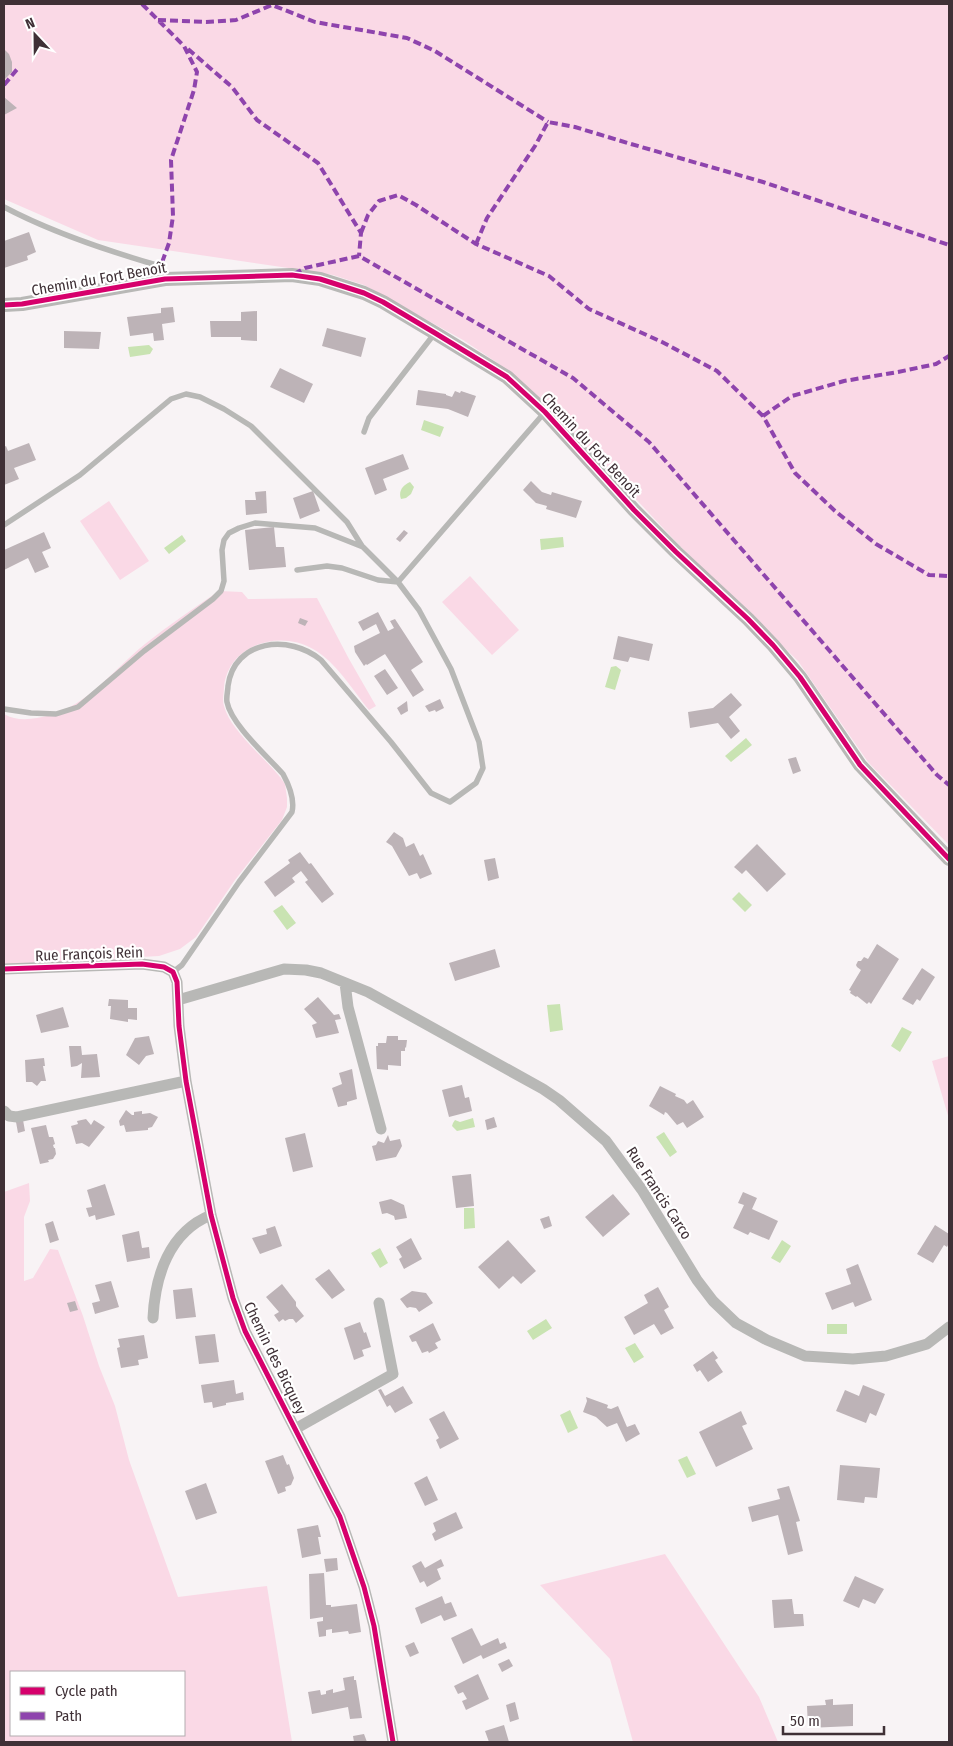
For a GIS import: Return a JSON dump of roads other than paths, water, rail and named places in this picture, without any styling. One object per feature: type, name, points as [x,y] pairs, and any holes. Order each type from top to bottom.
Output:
[{"type":"street","name":"Chemin du Fort Benoît","points":[[4,305],[22,304],[165,279],[292,275],[320,279],[364,293],[383,302],[507,377],[545,412],[634,510],[773,645],[800,677],[860,765],[949,859]]},
{"type":"street","name":"Rue François Rein","points":[[4,969],[142,964],[164,967],[173,972]]},
{"type":"street","name":"Rue Francis Carco","points":[[178,1000],[284,969],[321,973],[368,992],[542,1089],[559,1100],[606,1141],[642,1190],[712,1301],[736,1323],[767,1340],[805,1356],[853,1359],[886,1356],[927,1344],[949,1327]]},
{"type":"street","name":"Chemin des Bicquey","points":[[173,972],[177,982],[179,1026],[186,1081],[211,1215],[232,1298],[245,1332],[340,1517],[364,1588],[374,1626],[393,1742]]},
{"type":"street","points":[[345,983],[348,1007],[381,1129]]},
{"type":"street","points":[[4,1111],[9,1116],[17,1117],[186,1081]]},
{"type":"street","points":[[153,1318],[156,1288],[168,1256],[186,1230],[211,1215]]},
{"type":"street","name":"Chemin des Bicquey","points":[[296,1429],[393,1374],[379,1303]]},
{"type":"lane","name":"Chemin du Fort Benoît","points":[[4,207],[42,227],[153,264],[160,268],[165,279]]},
{"type":"lane","points":[[364,432],[369,418],[435,333]]},
{"type":"lane","points":[[4,525],[80,475],[170,399],[186,394],[200,397],[251,426],[347,522],[363,547],[398,582],[418,610],[451,669],[480,742],[483,768],[476,783],[450,802],[431,793],[391,742],[316,656],[301,647],[278,644],[266,645],[242,657],[229,679],[226,701],[236,722],[283,774],[288,783],[294,804],[292,812],[238,882],[182,965],[173,972]]},
{"type":"lane","points":[[398,582],[545,412]]},
{"type":"lane","points":[[4,709],[56,714],[78,706],[221,591],[224,581],[222,550],[224,540],[228,533],[239,528],[255,523],[315,528],[363,547]]},
{"type":"lane","points":[[297,570],[327,566],[342,568],[378,580],[398,582]]}]
